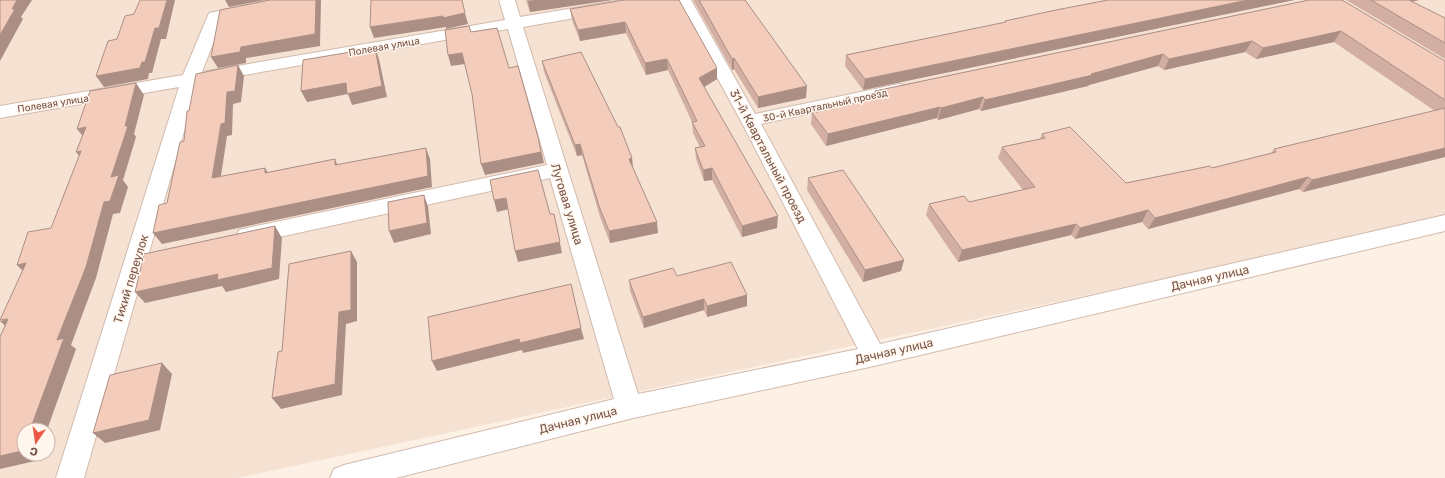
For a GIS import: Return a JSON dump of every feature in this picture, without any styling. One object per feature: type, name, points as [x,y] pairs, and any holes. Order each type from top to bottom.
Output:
[{"type":"street","name":"Тихий переулок","points":[[70,478],[190,80],[215,16],[280,4],[280,0]]},
{"type":"street","name":"Луговая улица","points":[[507,0],[629,407]]},
{"type":"street","name":"Полевая улица","points":[[0,112],[650,0]]},
{"type":"street","name":"31-й Квартальный проезд","points":[[683,0],[750,121],[874,356]]},
{"type":"street","name":"30-й Квартальный проезд","points":[[750,121],[912,86]]},
{"type":"street","points":[[230,240],[557,170]]},
{"type":"street","name":"Дачная улица","points":[[344,478],[629,407],[874,356],[1445,223]]},
{"type":"street","points":[[137,259],[160,254]]},
{"type":"shaded area","points":[[0,0],[1445,0],[1445,218],[238,478],[0,478]]},
{"type":"building","points":[[0,0],[17,0],[12,9],[15,9],[0,35]]},
{"type":"building","points":[[140,0],[167,0],[159,28],[155,28],[145,62],[142,62],[140,68],[96,76],[108,41],[117,39],[125,16],[134,14]]},
{"type":"building","points":[[270,0],[316,0],[315,34],[241,47],[240,52],[211,57],[220,10]]},
{"type":"building","points":[[371,0],[462,0],[465,13],[443,18],[443,16],[370,27]]},
{"type":"building","points":[[624,0],[679,0],[717,68],[699,78],[778,216],[742,226],[712,168],[703,170],[695,148],[705,146],[692,122],[697,121],[667,59],[645,63],[625,22],[578,30],[570,9]]},
{"type":"building","points":[[699,0],[745,0],[807,86],[758,97],[734,58],[732,59]]},
{"type":"building","points":[[1108,0],[1248,0],[865,79],[846,55],[1006,22],[1005,21],[1056,10]]},
{"type":"building","points":[[1309,0],[1342,0],[1445,61],[1445,100],[1341,31],[1263,48],[1252,41],[1169,59],[1163,54],[1091,74],[1093,75],[985,100],[983,97],[828,134],[812,113],[874,99],[870,94],[876,93],[875,91]]},
{"type":"building","points":[[1371,0],[1409,0],[1445,18],[1445,43]]},
{"type":"building","points":[[469,26],[471,32],[497,28],[509,68],[518,66],[541,152],[481,164],[472,94],[462,53],[448,55],[445,30]]},
{"type":"building","points":[[375,48],[382,86],[347,94],[346,83],[301,91],[303,60]]},
{"type":"building","points":[[581,52],[618,127],[620,127],[632,158],[629,159],[657,222],[609,231],[599,206],[580,144],[575,145],[542,61]]},
{"type":"building","points":[[238,65],[235,91],[227,92],[225,123],[221,124],[212,178],[265,168],[265,173],[335,159],[335,165],[426,148],[428,176],[153,233],[159,205],[167,203],[180,142],[184,141],[187,111],[189,111],[196,74]]},
{"type":"building","points":[[136,83],[125,126],[128,126],[111,177],[119,175],[110,201],[104,202],[86,267],[57,340],[64,338],[33,422],[16,422],[16,452],[0,456],[0,337],[8,319],[0,320],[26,263],[17,265],[28,232],[51,228],[81,151],[76,152],[86,127],[77,129],[90,91]]},
{"type":"building","points":[[1445,108],[1445,148],[1312,180],[1308,177],[1155,218],[1148,210],[1080,228],[1076,224],[962,250],[929,204],[964,196],[969,202],[1035,187],[1002,147],[1045,138],[1042,134],[1070,127],[1126,183],[1210,166],[1212,168],[1276,152],[1274,149]]},
{"type":"building","points":[[538,170],[550,214],[554,214],[560,242],[515,251],[506,198],[494,200],[490,180]]},
{"type":"building","points":[[843,170],[904,260],[865,270],[808,178]]},
{"type":"building","points":[[424,195],[427,223],[389,231],[388,202]]},
{"type":"building","points":[[275,226],[272,268],[217,280],[218,274],[135,292],[144,254]]},
{"type":"building","points":[[351,251],[351,310],[339,312],[335,384],[272,398],[278,352],[282,351],[289,264]]},
{"type":"building","points":[[731,262],[747,295],[707,306],[704,299],[643,317],[629,280],[673,268],[677,276]]},
{"type":"building","points":[[571,284],[581,328],[520,343],[519,339],[432,361],[428,317]]},
{"type":"building","points":[[162,363],[149,420],[93,433],[110,375]]}]
